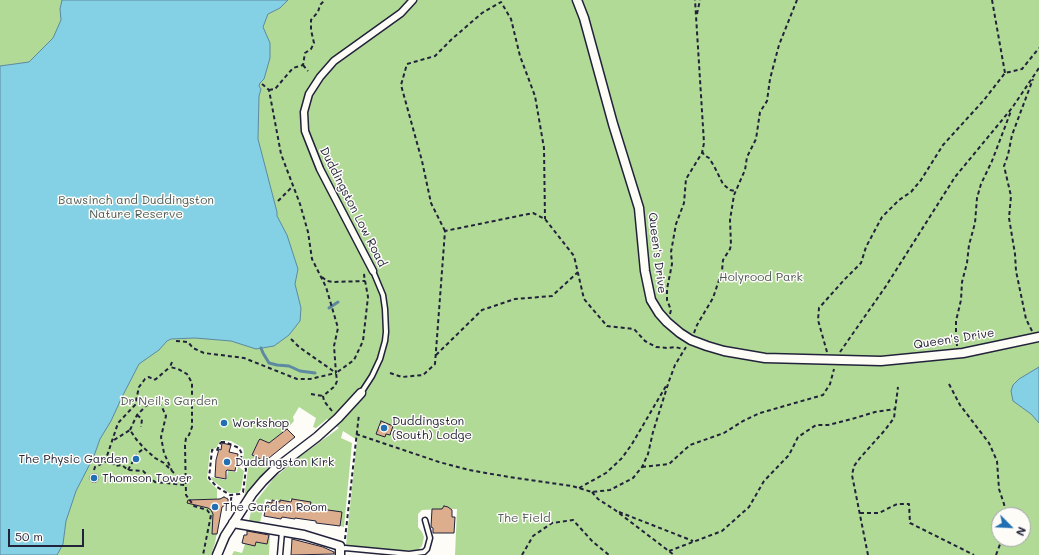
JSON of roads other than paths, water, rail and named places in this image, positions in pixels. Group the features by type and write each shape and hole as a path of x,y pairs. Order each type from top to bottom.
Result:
{"street":[{"name":"Duddingston Low Road","path":"373,271 320,169 305,130 304,112 309,94 320,77 334,61 401,13 413,0"},
{"name":"Queen's Drive","path":"577,0 584,18 613,124 639,208 647,288 651,300 667,322 691,340 724,351 759,357 881,361 958,353 1037,337"},
{"path":"218,555 225,536 263,481 275,469 317,437 338,418 361,393"},
{"path":"233,523 304,535 340,550"}],"lane":[{"name":"Duddingston Low Road","path":"361,393 372,376 380,359 386,332 383,295 373,271"},
{"path":"340,550 345,548 409,554 424,552 427,549 430,538 425,520"},
{"path":"280,555 282,532"}],"water":[{"name":"Bawsinch and Duddingston Nature Reserve","path":"62,0 288,0 280,8 268,14 263,27 270,43 270,58 264,79 259,86 261,89 259,96 258,139 277,216 287,235 298,269 295,284 301,308 300,321 289,335 274,346 256,349 231,341 195,338 171,339 167,341 159,350 139,364 111,421 100,439 94,456 76,491 66,521 63,544 57,555 0,555 0,66 29,62 53,38 61,20 60,9"},
{"path":"1039,367 1039,423 1031,414 1013,401 1011,391 1013,385 1019,379"}],"waterway":[{"path":"329,308 338,302"},
{"path":"261,348 269,363 289,366 300,371 315,373"}],"place":[{"name":"Workshop","path":"224,423"},
{"name":"Duddingston (South) Lodge","path":"384,428"},
{"name":"The Physic Garden","path":"136,459"},
{"name":"Duddingston Kirk","path":"227,462"},
{"name":"Thomson Tower","path":"94,478"},
{"name":"The Garden Room","path":"215,507"}],"park label":[{"name":"Holyrood Park","path":"761,277"},
{"name":"Dr Neil's Garden","path":"169,401"},
{"name":"The Field","path":"524,518"}]}
